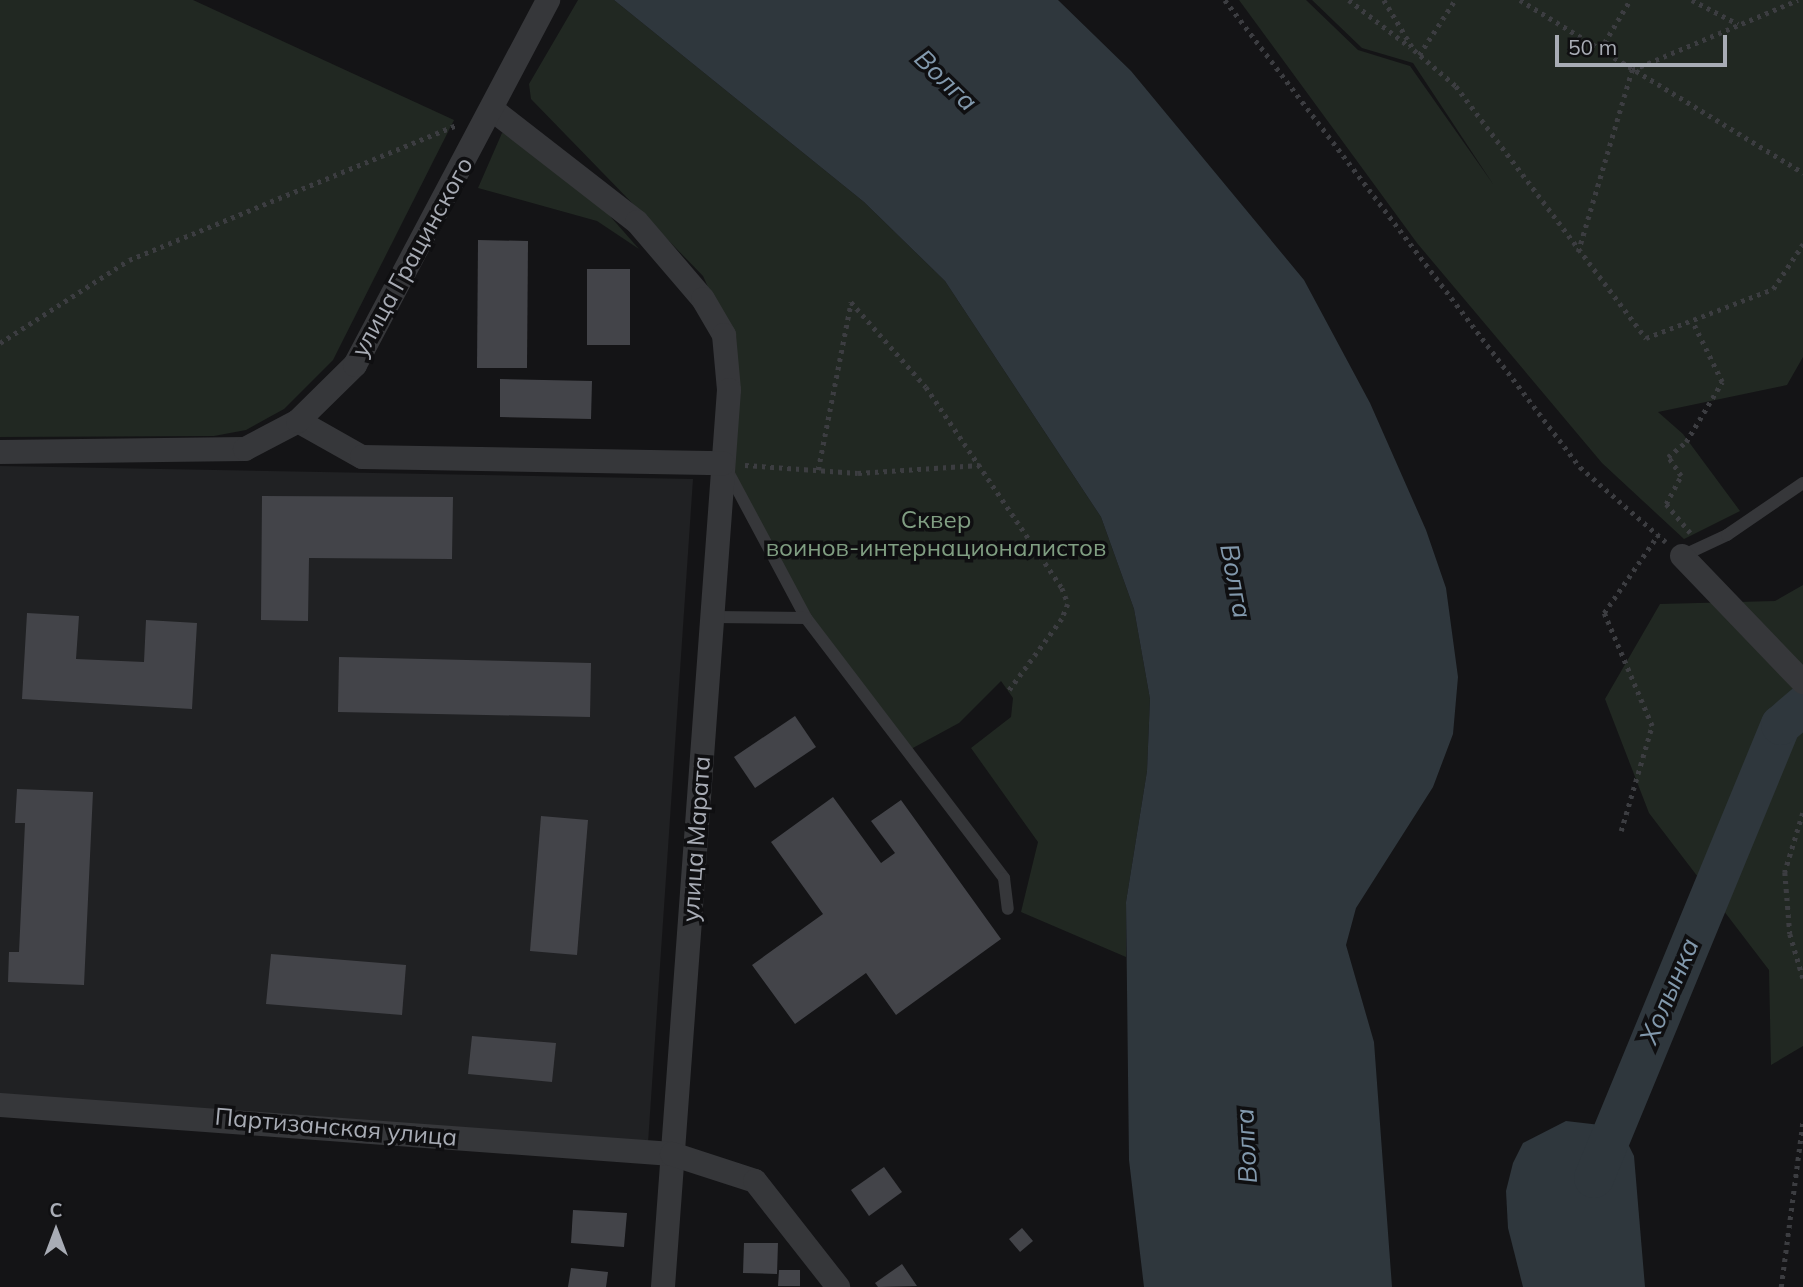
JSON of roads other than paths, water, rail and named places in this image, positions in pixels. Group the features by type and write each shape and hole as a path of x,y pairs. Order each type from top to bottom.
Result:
{"street":[{"name":"улица Грацинского","path":"0,452 245,449 298,421 355,365 493,110 548,0"},
{"name":"улица Марата","path":"493,110 637,222 672,258 724,335 729,390 663,1287"},
{"path":"298,421 362,457 723,463"},
{"path":"1692,552 1803,682"},
{"name":"Партизанская улица","path":"0,1105 672,1154 755,1181 838,1287"}],"lane":[{"path":"723,463 806,618 1004,878 1008,909"},
{"path":"1692,552 1803,483"},
{"path":"712,617 806,618"}],"water":[{"name":"Волга","path":"614,0 1058,0 1131,71 1304,280 1370,403 1426,530 1446,588 1458,677 1453,734 1433,787 1356,908 1346,945 1374,1042 1392,1287 1144,1287 1129,1160 1126,902 1147,771 1150,699 1134,609 1101,517 945,281 864,202"},
{"path":"1566,1121 1609,1126 1623,1134 1634,1156 1645,1287 1523,1287 1508,1228 1506,1191 1513,1163 1523,1143"}],"waterway":[{"name":"Холынка","path":"1594,1178 1781,725 1803,706"}],"park label":[{"name":"Сквер воинов-интернационалистов","path":"936,534"}]}
